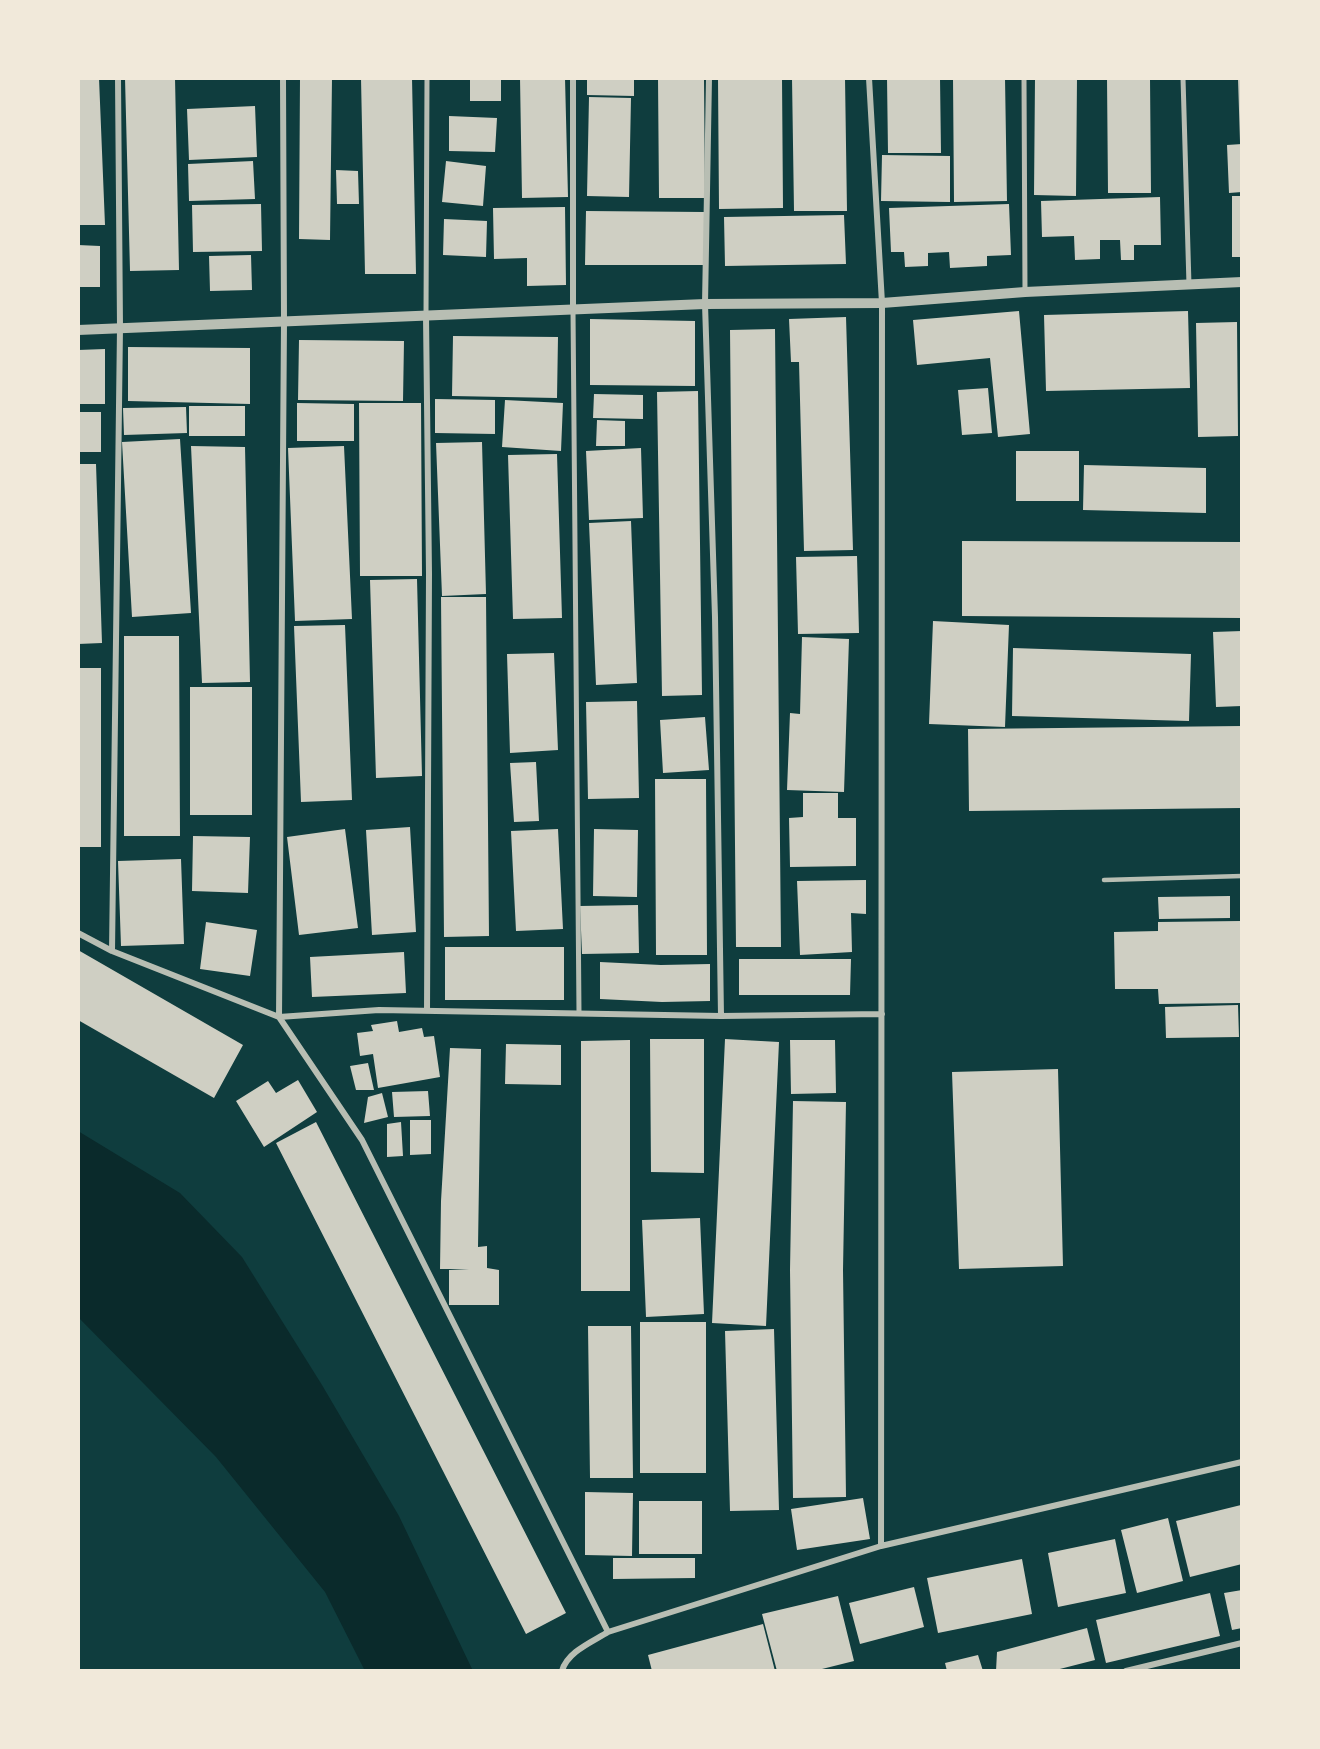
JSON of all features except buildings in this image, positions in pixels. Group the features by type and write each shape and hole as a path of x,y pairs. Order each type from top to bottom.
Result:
{"street":[{"path":"112,951 120,328 118,78"},
{"path":"283,78 284,321 279,1017 362,1140 608,1632"},
{"path":"427,78 428,1011"},
{"path":"573,78 579,1013"},
{"path":"709,78 705,304 715,617 721,1016"},
{"path":"869,78 882,303 881,1546"},
{"path":"1024,78 1025,292"},
{"path":"1183,78 1189,285"},
{"path":"78,330 705,304 882,303 1025,292 1242,282"},
{"path":"78,933 112,951 279,1017 379,1010 721,1016 882,1014"},
{"path":"562,1671 563,1664 571,1656 608,1632 881,1546 1242,1462"},
{"path":"1126,1671 1242,1643"}],"lane":[{"path":"1104,880 1242,876"}],"water":[{"path":"78,1131 180,1193 242,1257 322,1385 399,1516 473,1671 365,1671 325,1592 216,1457 78,1317"}]}
